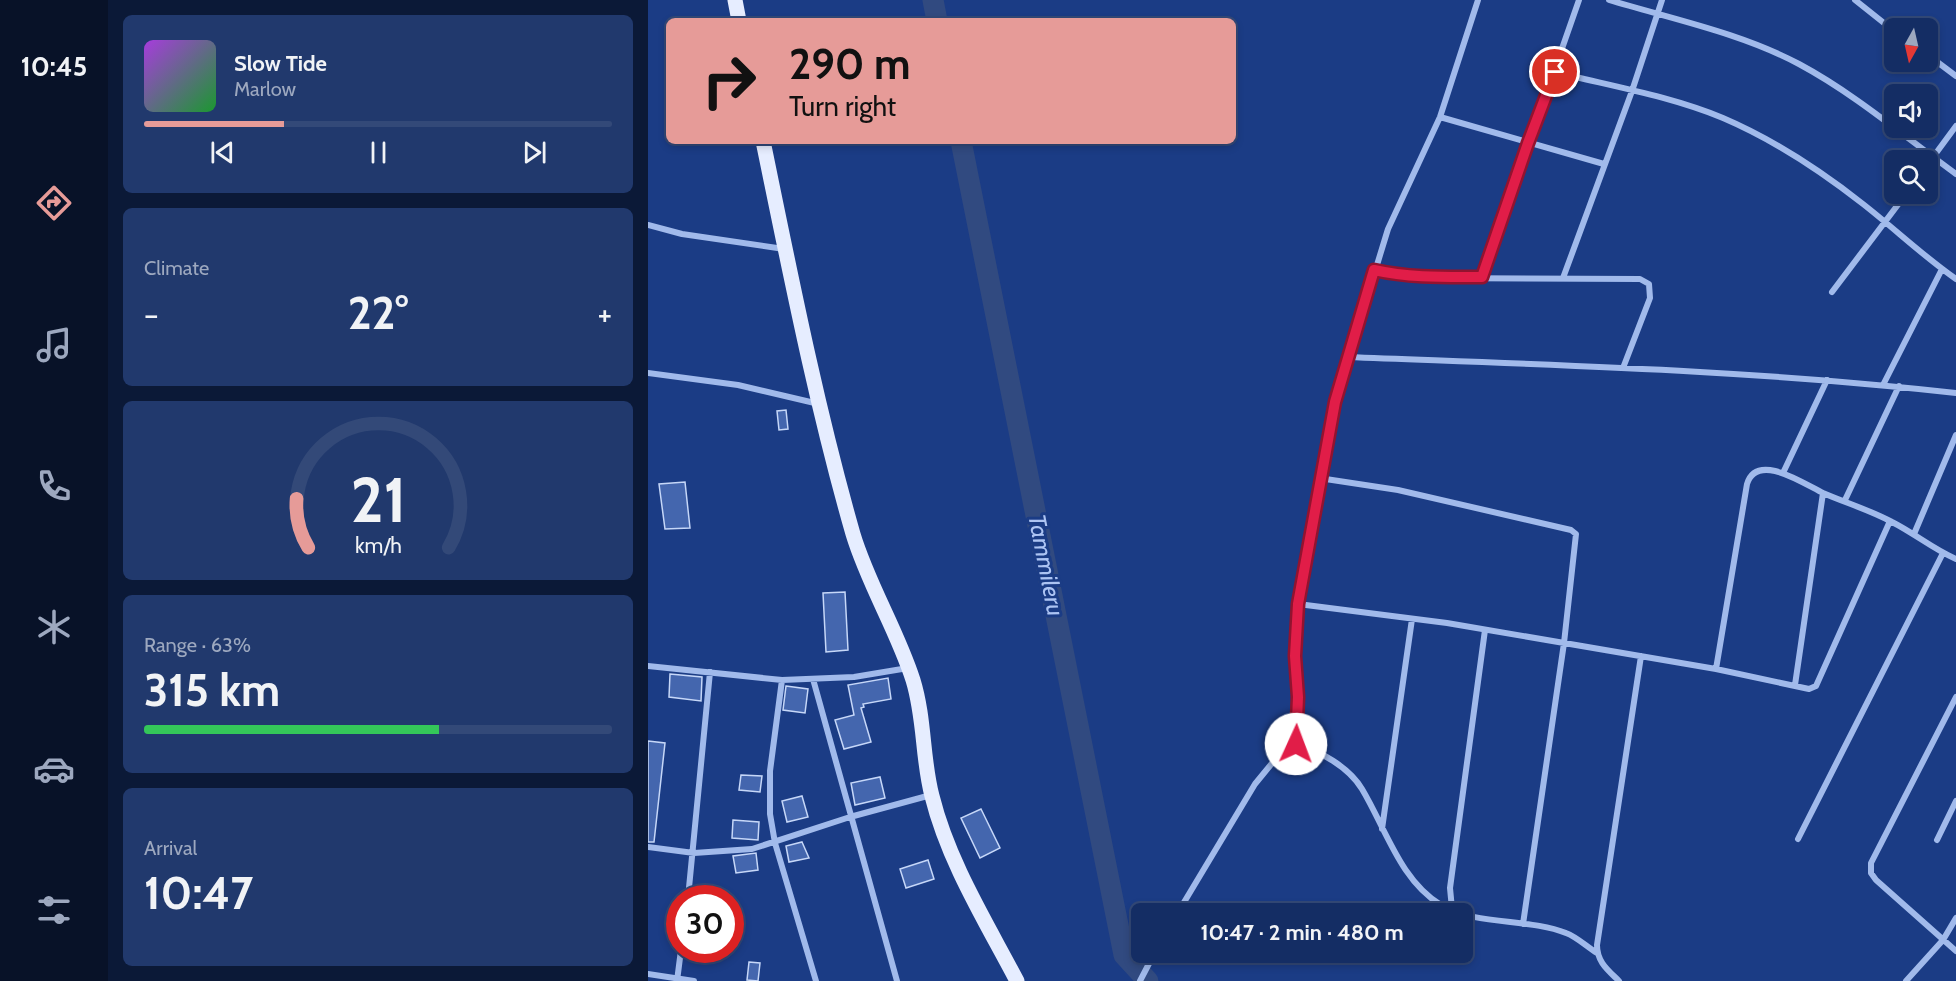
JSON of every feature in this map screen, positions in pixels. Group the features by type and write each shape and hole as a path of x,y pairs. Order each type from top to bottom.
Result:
{"main road":[{"path":"735,0 738,18"},
{"path":"765,144 819,404 854,536 909,668 924,726 932,795 947,841 1017,981"}],"street":[{"path":"1184,903 1255,784 1273,762 1296,744 1298,697 1295,656 1298,604 1335,402 1388,229 1440,117 1478,0"},
{"path":"1482,277 1579,0"},
{"path":"1609,0 1750,43 1798,64 1870,111 1923,150"},
{"path":"1563,278 1632,91 1662,0"},
{"path":"1855,0 1884,23"},
{"path":"1938,62 1956,76"},
{"path":"1555,72 1690,107 1724,119 1766,140 1809,166 1863,204 1956,279"},
{"path":"1440,117 1604,164"},
{"path":"1938,150 1956,126"},
{"path":"1938,161 1956,174"},
{"path":"1832,292 1899,204"},
{"path":"648,225 682,234 787,249"},
{"path":"1882,385 1942,269"},
{"path":"1374,270 1397,276 1426,278 1640,279 1649,284 1650,297 1623,368"},
{"path":"1348,357 1623,368 1827,380 1956,393"},
{"path":"648,373 738,385 819,404"},
{"path":"1783,473 1827,380"},
{"path":"1845,500 1899,386"},
{"path":"1914,534 1956,435"},
{"path":"1716,669 1737,535 1749,477 1755,472 1763,470 1783,473 1807,483 1823,493 1845,500 1890,521 1956,559"},
{"path":"1320,478 1398,490 1571,530 1576,534 1564,643 1522,924"},
{"path":"1795,685 1823,493"},
{"path":"1298,604 1564,643 1716,669 1795,685 1804,689 1816,686 1890,521"},
{"path":"1798,839 1943,553"},
{"path":"1382,830 1412,619"},
{"path":"1451,903 1450,888 1485,630"},
{"path":"1597,953 1641,656"},
{"path":"648,666 782,680 854,677 909,668"},
{"path":"690,885 710,672"},
{"path":"813,679 897,981"},
{"path":"782,680 770,771 770,814 775,843 816,981"},
{"path":"1956,697 1871,863 1871,873 1876,880 1956,951"},
{"path":"1296,744 1339,765 1362,788 1398,860 1421,888 1438,903"},
{"path":"648,847 694,853 752,849 850,817 932,795"},
{"path":"1937,840 1956,801"},
{"path":"1473,914 1567,933 1597,953 1602,964 1619,981"},
{"path":"1906,981 1944,940 1956,918"},
{"path":"677,979 679,963"},
{"path":"1140,981 1150,963"},
{"path":"648,974 694,981"}],"building":[{"path":"786,410 788,429 779,430 777,411"},
{"path":"685,482 690,528 665,529 659,484"},
{"path":"845,592 848,650 826,652 823,593"},
{"path":"670,674 702,677 701,701 669,697"},
{"path":"888,678 891,699 863,704 864,707 861,708 871,742 844,749 835,720 854,715 848,685"},
{"path":"786,686 808,689 805,713 783,710"},
{"path":"648,741 665,743 654,842 648,842"},
{"path":"741,775 762,776 760,792 739,790"},
{"path":"880,777 885,798 855,805 851,783"},
{"path":"802,796 808,817 787,822 782,801"},
{"path":"981,809 1000,848 980,858 961,818"},
{"path":"733,820 759,822 758,840 732,838"},
{"path":"802,842 809,858 789,862 786,846"},
{"path":"756,853 758,870 736,873 733,856"},
{"path":"928,860 934,879 906,888 900,869"},
{"path":"749,962 760,963 758,981 747,980"}],"waterway":[{"name":"Tammileru","path":"933,0 936,18"},
{"name":"Tammileru","path":"962,144 1124,955 1148,981"}],"route":[{"path":"1296,744 1298,697 1295,656 1298,604 1315,499 1335,402 1374,270 1397,276 1426,278 1482,277 1555,72"}]}
